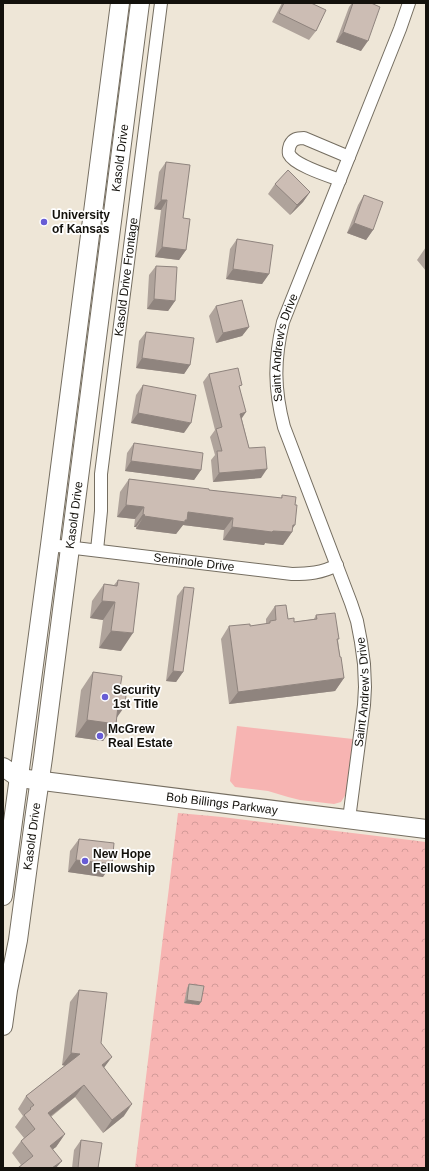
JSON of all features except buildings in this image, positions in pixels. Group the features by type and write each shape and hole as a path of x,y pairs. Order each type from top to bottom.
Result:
{"main road":[{"name":"Kasold Drive","path":"3,896 120,3"},
{"name":"Kasold Drive","path":"3,1026 8,990 17,948 40,780 140,3"},
{"name":"Bob Billings Parkway","path":"3,767 19,778 426,829"},
{"path":"3,786 19,778"}],"street":[{"name":"Kasold Drive Frontage","path":"97,550 101,510 101,474 161,3"},
{"name":"Saint Andrew's Drive","path":"349,819 364,705 364,664 361,642 357,621 351,603 284,426 278,404 276,371 279,340 283,322 400,29 408,4"},
{"path":"340,180 297,163 289,155 288,150 293,141 298,138 304,138 349,157"},
{"name":"Seminole Drive","path":"50,545 292,574 316,573 329,570 337,565"}],"green space":[{"path":"237,726 353,739 346,794 341,802 334,804 300,800 268,791 235,787 230,781"},
{"path":"178,813 426,842 426,1168 135,1168"}],"place":[{"name":"University of Kansas","path":"44,222"},
{"name":"Security 1st Title","path":"105,697"},
{"name":"McGrew Real Estate","path":"100,736"},
{"name":"New Hope Fellowship","path":"85,861"}]}
